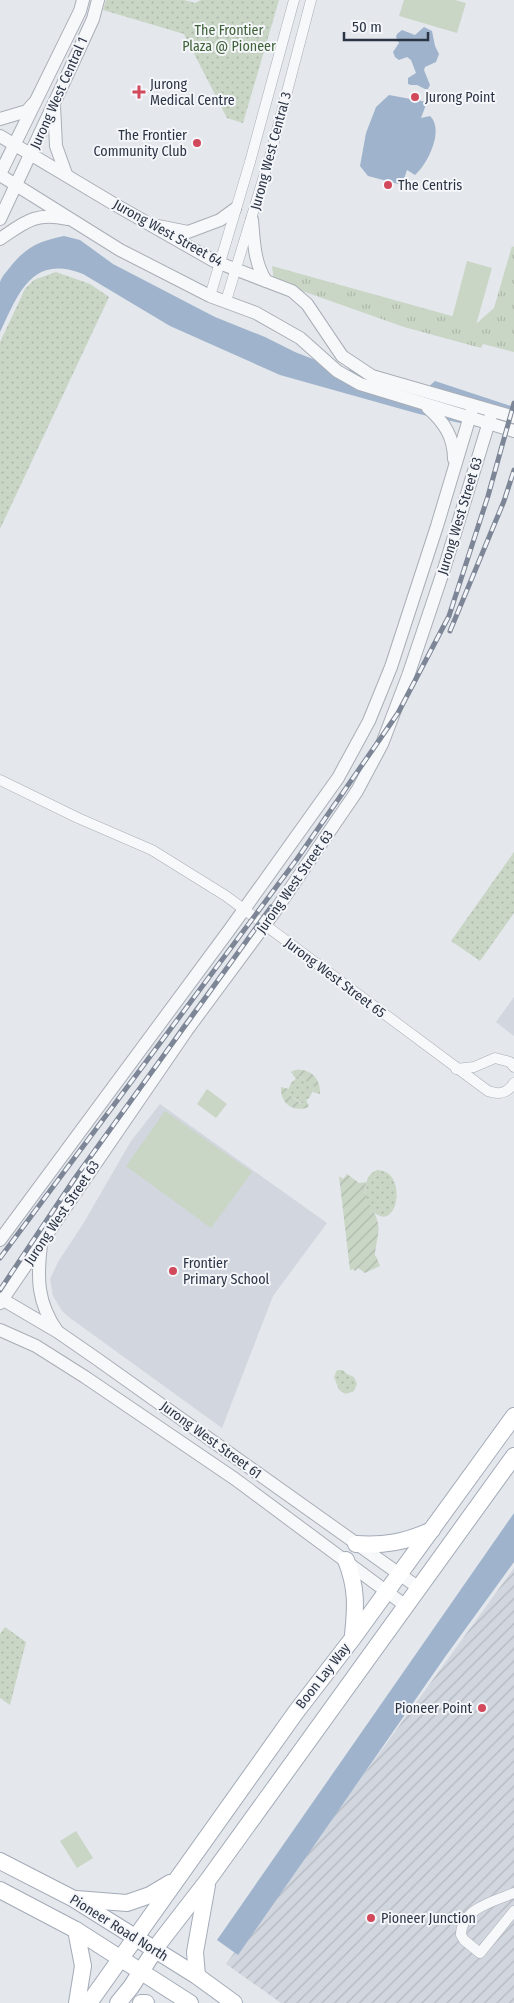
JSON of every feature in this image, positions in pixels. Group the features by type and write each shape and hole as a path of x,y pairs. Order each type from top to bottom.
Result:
{"main road":[{"name":"Boon Lay Way","path":"89,2003 296,1712 353,1638 514,1416"},
{"name":"Boon Lay Way","path":"118,2003 514,1456"},
{"path":"356,1544 393,1544 432,1530"},
{"path":"346,1560 356,1591 357,1604 353,1638"},
{"name":"Pioneer Road North","path":"0,1861 74,1899 154,1951 197,1976 234,2003"},
{"path":"74,1899 127,1903 150,1895 176,1880"},
{"path":"197,1976 195,1952 208,1880"},
{"name":"Pioneer Road North","path":"0,1890 76,1930 190,2003"},
{"path":"76,1930 82,1966 77,2003"},
{"path":"141,2003 146,2003"}],"street":[{"name":"Jurong West Central 1","path":"0,175 39,98 80,11 83,0"},
{"name":"Jurong West Central 1","path":"0,219 32,155 92,19 98,0"},
{"name":"Jurong West Central 3","path":"210,296 294,0"},
{"name":"Jurong West Central 3","path":"226,301 252,220 311,0"},
{"path":"0,119 27,111 39,98"},
{"path":"54,102 56,146 66,174"},
{"name":"Jurong West Street 64","path":"0,136 148,224 219,263 292,291 307,304 342,356 372,376 490,418 514,431"},
{"name":"Jurong West Street 64","path":"0,175 120,250 210,296 256,313 300,338 337,370 360,384 424,404 472,412"},
{"path":"148,224 188,232 220,220 235,209"},
{"path":"0,240 28,219 48,216 77,222"},
{"path":"252,220 253,242 260,272 266,281"},
{"path":"424,404 438,417 450,436 454,446 453,476"},
{"name":"Jurong West Street 63","path":"0,1240 338,778 369,721 391,667 472,412"},
{"name":"Jurong West Street 64","path":"490,418 514,417"},
{"name":"Jurong West Street 63","path":"1,1300 187,1030 265,925 357,790 382,744 408,676 445,566 490,418"},
{"name":"Jurong West Street 65","path":"0,780 78,818 152,850 226,896 479,1086 496,1094 507,1092 514,1083"},
{"path":"456,1069 474,1067 494,1058 510,1062 514,1067"},
{"path":"42,1242 39,1274 40,1298 49,1319 58,1332"},
{"name":"Jurong West Street 61","path":"1,1300 58,1332 419,1588"},
{"name":"Jurong West Street 61","path":"0,1330 36,1346 85,1377 235,1479 406,1606"},
{"path":"514,1893 481,1907 472,1913 463,1922 461,1935 464,1940 480,1953 514,1911"}],"shaded area":[{"path":"514,997 514,1036 496,1022"},
{"name":"Frontier Primary School","path":"160,1104 327,1223 273,1296 222,1428 70,1318 62,1311 53,1296 50,1279 58,1262 83,1224 131,1141"},
{"path":"514,1568 514,2003 281,2003 226,1964"}],"green space":[{"name":"The Frontier Plaza @ Pioneer","path":"106,0 184,0 195,3 201,0 279,0 243,123 227,118 184,34 103,10"},
{"path":"404,0 455,0 466,3 457,33 399,16"},
{"path":"512,246 514,247 514,352 483,344 481,348 404,327 274,281 272,266 477,323 494,308"},
{"path":"467,261 492,268 476,325 452,318"},
{"path":"56,272 90,284 109,297 0,529 0,342 25,289 34,280"},
{"path":"514,852 514,913 480,961 451,941"},
{"path":"295,1070 310,1072 314,1075 319,1083 320,1094 312,1092 314,1087 299,1076 296,1079 291,1072"},
{"path":"299,1076 314,1087 310,1097 302,1104 287,1093 291,1083"},
{"path":"281,1087 289,1089 287,1093 301,1104 306,1100 309,1107 298,1109 289,1106 283,1098"},
{"path":"207,1089 227,1104 216,1118 197,1104"},
{"path":"165,1111 252,1172 211,1228 126,1166"},
{"path":"377,1170 387,1172 393,1179 396,1187 397,1197 395,1206 391,1213 385,1217 372,1211 366,1195 366,1182 370,1175"},
{"path":"347,1174 359,1183 366,1182 366,1195 378,1224 375,1256 380,1266 365,1273 358,1268 355,1271 353,1269 350,1270 339,1176 343,1179"},
{"path":"337,1370 343,1370 354,1377 357,1384 354,1391 346,1394 339,1390 334,1377"},
{"path":"5,1627 26,1642 10,1705 0,1698 0,1634"},
{"path":"76,1831 93,1858 77,1868 60,1841"}],"water":[{"path":"424,27 432,31 439,54 436,62 425,67 424,70 430,85 428,89 408,84 408,78 416,73 411,60 407,57 399,60 393,52 399,43 396,37 397,34 402,30 415,35"},
{"path":"389,95 427,102 421,118 430,116 436,130 433,147 425,164 415,175 407,170 402,185 368,176 360,166 366,133 376,107"},
{"path":"64,236 80,240 113,264 215,317 323,363 426,389 435,381 514,407 514,435 419,414 280,375 170,326 83,274 65,269 51,269 39,273 29,281 13,304 0,332 0,282 4,275 17,259 34,245"},
{"path":"514,1513 514,1562 445,1657 238,1955 217,1940"}],"railway":[{"path":"0,1258 297,859 398,713 449,616 488,496 514,403"},
{"path":"450,631 504,501 514,470"},
{"path":"0,1290 75,1178 271,907"}],"place":[{"name":"Jurong Medical Centre","path":"139,92"},
{"name":"Jurong Point","path":"415,97"},
{"name":"The Frontier Community Club","path":"197,143"},
{"name":"The Centris","path":"388,185"},
{"name":"Frontier Primary School","path":"173,1271"},
{"name":"Pioneer Point","path":"482,1708"},
{"name":"Pioneer Junction","path":"371,1918"}]}
